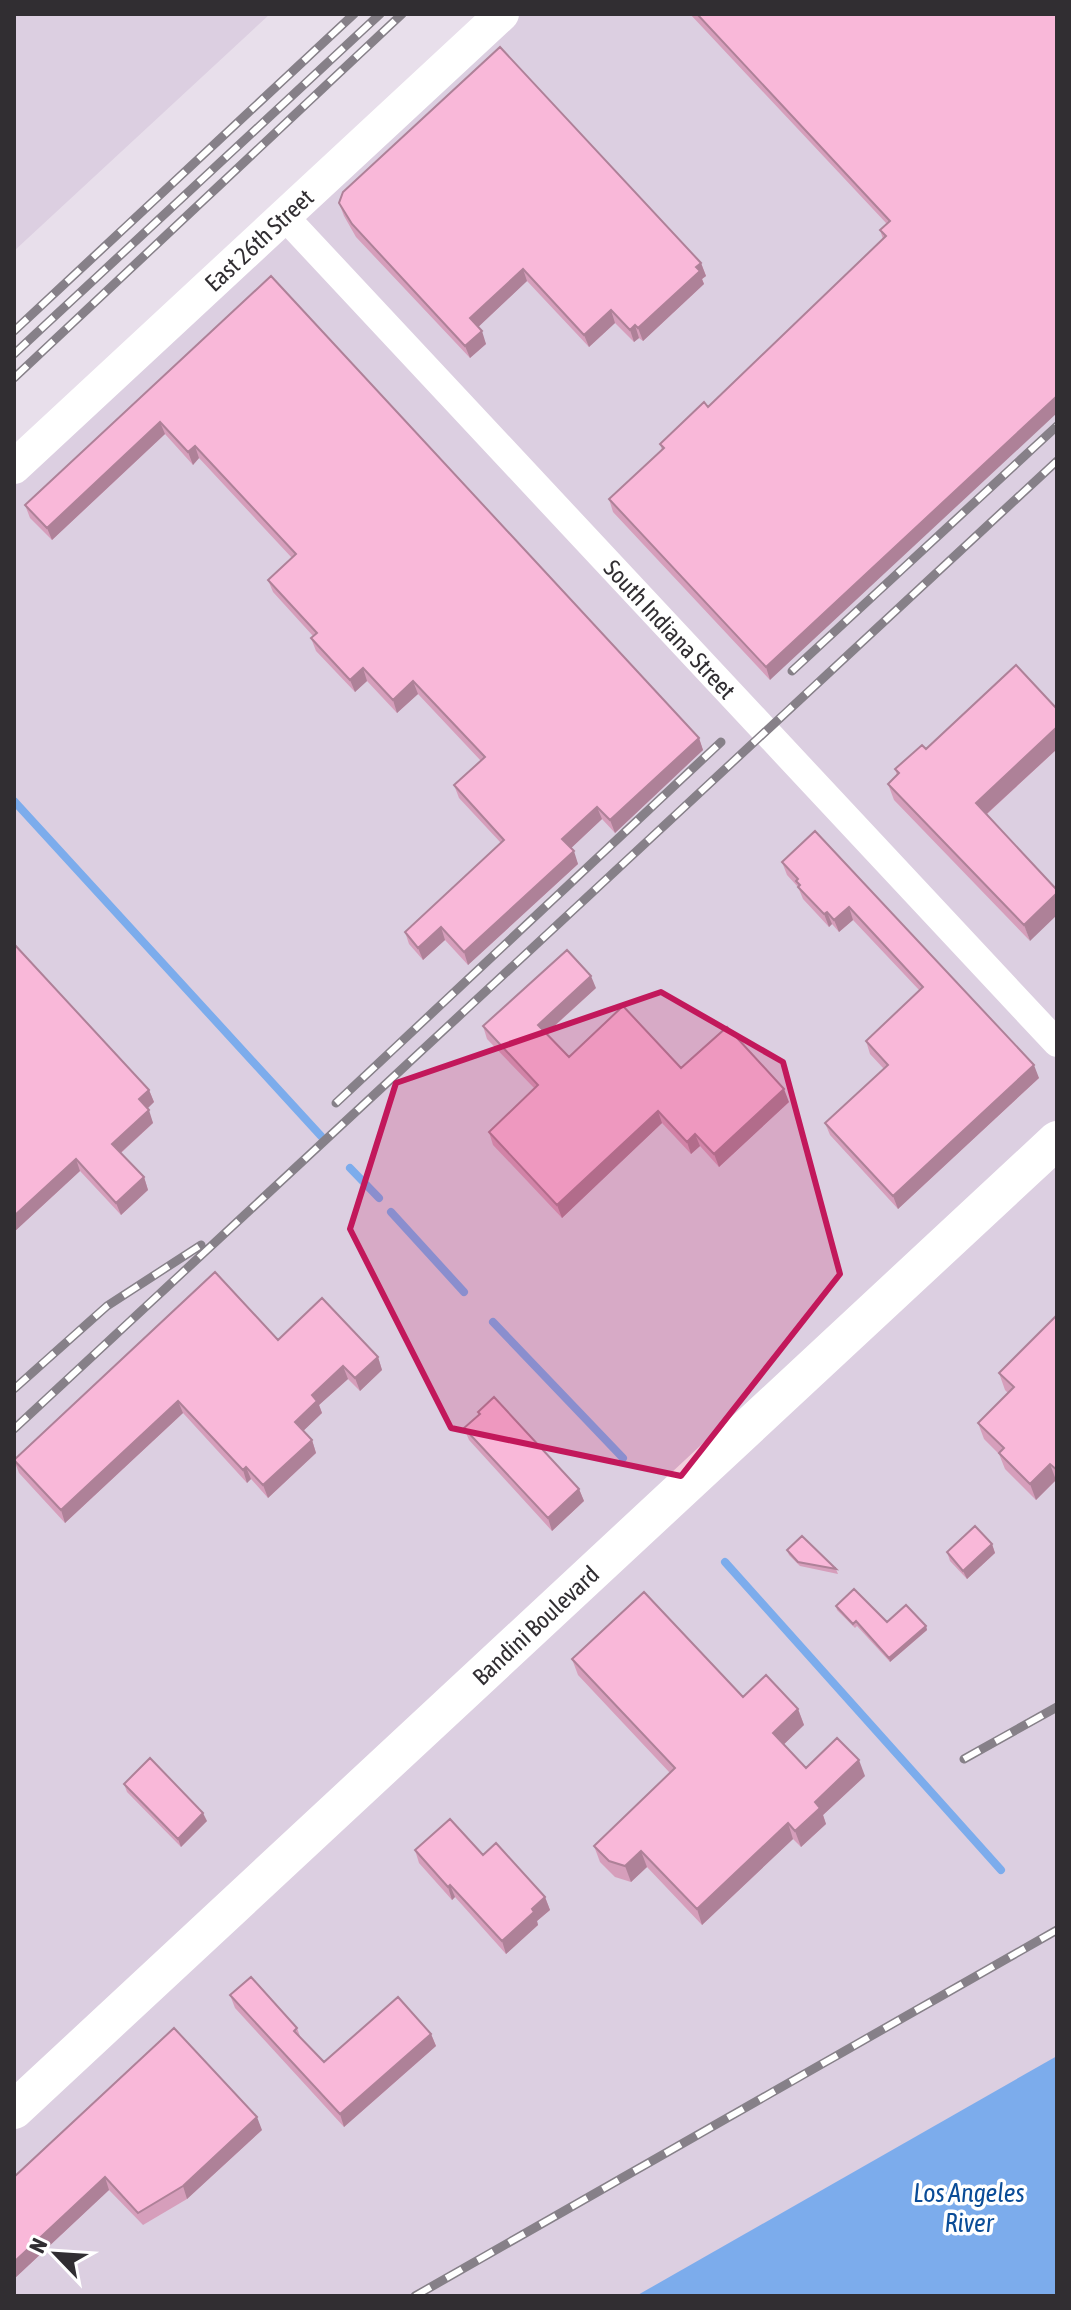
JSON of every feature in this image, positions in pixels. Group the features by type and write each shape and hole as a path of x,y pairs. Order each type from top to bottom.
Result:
{"main road":[{"name":"Bandini Boulevard","path":"14,2110 1057,1140"}],"street":[{"name":"East 26th Street","path":"14,467 502,14"},
{"name":"South Indiana Street","path":"285,217 1057,1043"}],"highlighted area":[{"path":"661,992 783,1062 840,1274 681,1476 451,1428 350,1229 396,1083"}],"shaded area":[{"path":"14,14 270,14 14,251"},
{"path":"504,14 1057,14 1057,2296 14,2296 14,473"}],"water":[{"name":"Los Angeles River","path":"1057,2056 1057,2296 636,2296"}],"building":[{"path":"697,14 1057,14 1057,396 766,667 609,499 664,448 660,444 704,402 708,407 886,236 880,230 890,221"},
{"path":"500,47 701,263 696,267 700,271 638,328 635,325 630,330 611,310 584,335 523,269 470,318 482,331 465,346 352,224 339,203 343,192"},
{"path":"271,276 699,738 610,820 597,807 562,839 574,851 464,952 441,927 418,948 405,932 504,840 454,785 485,757 413,681 393,700 363,668 350,680 311,638 317,633 268,580 296,554 195,446 188,452 160,422 47,528 25,505"},
{"path":"1016,665 1057,709 1057,727 976,803 1057,890 1024,925 888,784 899,773 895,769 922,745 926,749"},
{"path":"815,831 1034,1065 893,1196 825,1123 888,1065 866,1041 923,987 849,907 834,920 798,887 798,879 782,862"},
{"path":"14,944 149,1090 139,1099 149,1110 112,1144 144,1177 116,1203 76,1159 14,1216"},
{"path":"567,950 591,976 538,1025 569,1057 623,1006 681,1068 727,1027 784,1089 714,1154 695,1134 687,1142 658,1111 557,1205 489,1132 538,1085 483,1026"},
{"path":"215,1272 278,1340 322,1298 378,1357 355,1378 343,1366 312,1395 317,1401 295,1422 312,1440 263,1485 246,1467 243,1470 178,1401 61,1510 14,1460"},
{"path":"1057,1315 1057,1470 1050,1464 1030,1484 999,1453 1004,1448 978,1423 1014,1387 999,1373"},
{"path":"494,1397 579,1489 548,1518 464,1428"},
{"path":"975,1526 992,1544 963,1571 947,1552"},
{"path":"802,1536 836,1569 798,1562 787,1550"},
{"path":"854,1589 887,1622 906,1605 926,1626 889,1658 856,1621 853,1624 836,1606"},
{"path":"644,1592 743,1697 766,1675 798,1709 773,1733 806,1768 837,1738 859,1760 815,1802 820,1808 795,1831 788,1823 697,1909 641,1851 625,1866 609,1861 594,1846 675,1768 572,1659"},
{"path":"150,1758 203,1813 178,1839 124,1784"},
{"path":"450,1819 483,1855 496,1843 545,1897 532,1909 534,1912 502,1941 415,1850"},
{"path":"251,1977 297,2028 294,2031 324,2062 398,1997 431,2034 340,2114 230,1995"},
{"path":"174,2028 257,2117 183,2186 138,2213 105,2177 14,2262 14,2177"}],"waterway":[{"path":"14,801 321,1136"},
{"path":"350,1168 379,1198"},
{"path":"391,1212 464,1292"},
{"path":"493,1322 623,1458"},
{"path":"725,1562 1001,1870"}],"railway":[{"path":"14,331 354,14"},
{"path":"14,354 380,14"},
{"path":"14,378 402,14"},
{"path":"792,671 1057,426"},
{"path":"14,1429 1057,461"},
{"path":"336,1103 721,742"},
{"path":"14,1389 107,1306 201,1245"},
{"path":"964,1759 1057,1707"},
{"path":"415,2296 1057,1930"}]}
